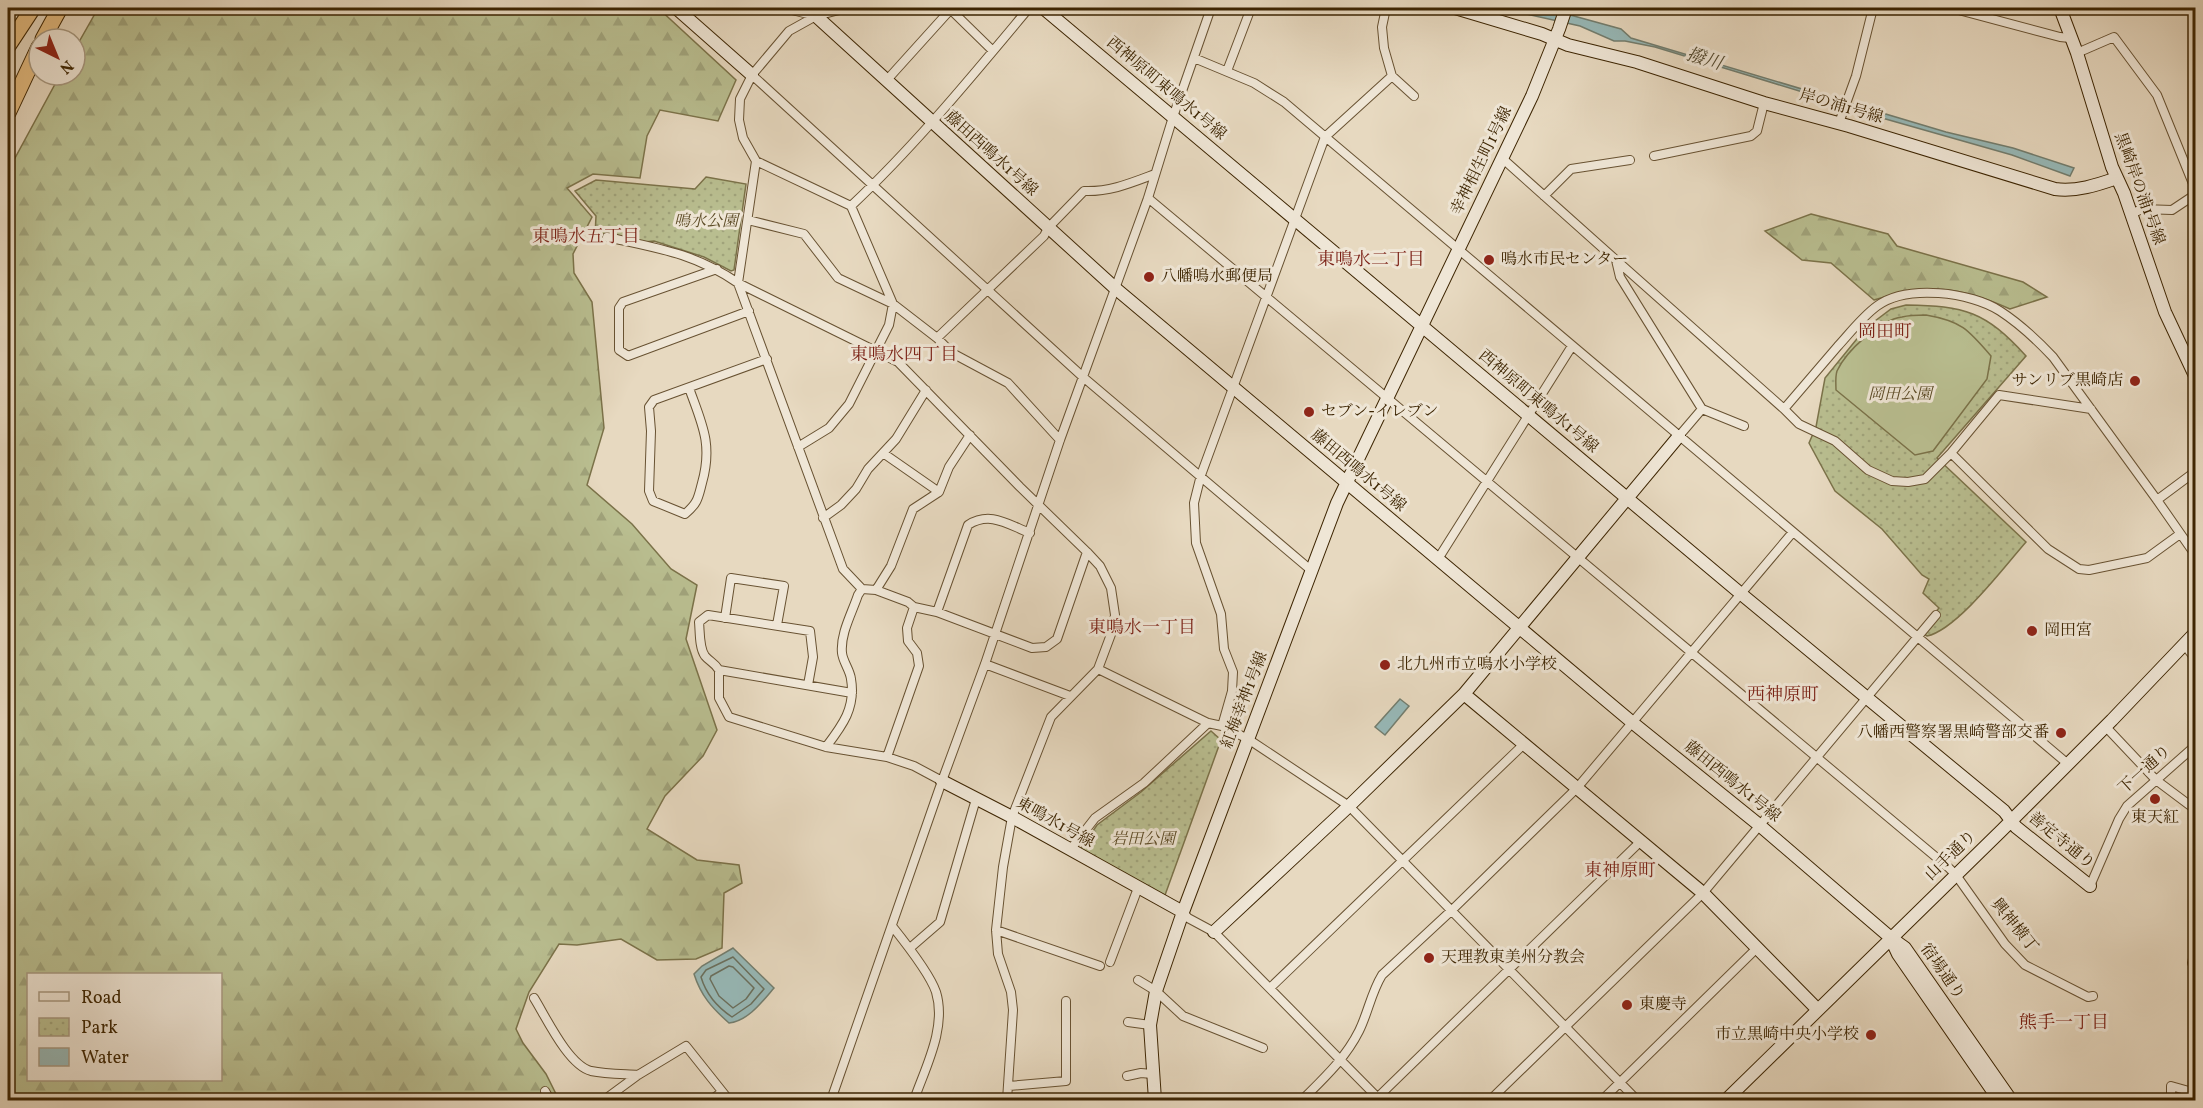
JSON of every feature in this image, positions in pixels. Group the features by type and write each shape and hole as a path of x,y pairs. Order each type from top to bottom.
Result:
{"highway":[{"path":"8,46 33,8"},
{"path":"50,27 60,8"},
{"path":"8,113 27,72"}],"street":[{"path":"676,8 1083,377 1312,571"},
{"path":"784,8 812,12 847,8"},
{"path":"886,81 950,8 993,51"},
{"path":"851,206 931,121 1029,8"},
{"name":"西神原町東鳴水1号線","path":"1043,8 1740,593 2004,811 2011,821"},
{"path":"831,1101 985,664 1060,440 1148,198 1211,8"},
{"path":"1227,71 1251,8"},
{"path":"1386,8 1382,27 1384,48 1392,76 1414,96"},
{"name":"岸の浦1号線","path":"1455,8 1556,39 1568,45 1637,62 1764,103 1841,118 2055,189 2068,191 2094,186 2117,178"},
{"name":"幸神相生町1号線","path":"1422,326 1503,159 1556,39 1566,8"},
{"path":"1841,118 1873,8"},
{"path":"1951,8 2070,38"},
{"name":"黒崎岸の浦1号線","path":"2060,8 2165,312 2196,378"},
{"path":"812,12 789,31 752,75 740,99 739,120 743,138 756,162 738,283 843,569 862,589 876,590 908,602 914,607 937,612 1032,648 1046,647 1057,639 1087,552"},
{"name":"藤田西鳴水1号線","path":"812,12 1115,288 1519,628 1758,824 1891,938"},
{"path":"2077,53 2114,38 2157,95 2196,192 2172,210 2142,209 2131,213"},
{"path":"1194,58 1254,83 1284,102 2068,764"},
{"path":"1222,726 1232,691 1233,672 1224,649 1221,614 1196,543 1194,503 1201,475 1325,137 1392,76"},
{"path":"1654,156 1751,136 1757,131 1764,103"},
{"path":"1503,159 1798,424 1835,441 1868,470 1892,481 1908,482 1925,478 1951,453 1999,395 2091,409"},
{"path":"1544,196 1571,169 1630,160"},
{"path":"756,162 851,206 893,304 889,325 849,404 829,428 798,447"},
{"path":"937,338 1044,236 1048,228 1084,191 1102,192 1155,174"},
{"name":"興神横丁","path":"1148,198 1956,875 2005,944 2025,965 2088,997 2093,996"},
{"path":"748,220 804,234 838,278 893,304 937,338 952,353 1008,383 1060,440"},
{"path":"607,237 692,257 717,269 738,283 898,362 1087,552 1100,566 1111,588 1115,615 1113,629 1098,669 1052,717 1012,817 996,930 999,954 1011,992 1013,1010 1007,1101"},
{"path":"1616,260 1620,278 1702,409 1744,426"},
{"path":"717,269 623,303 619,308 619,350 628,356 749,310"},
{"path":"1784,410 1855,326 1877,305 1913,293 1953,295 1977,300 1999,310 2036,338 2047,350 2196,556"},
{"name":"紅梅幸神1号線","path":"1155,1101 1150,1025 1156,991 1183,912 1337,503 1422,326"},
{"path":"1438,559 1572,346"},
{"path":"689,388 706,435 708,463 696,504 685,514 652,501 649,491 651,431 649,407 654,400 767,358"},
{"path":"823,518 849,497 882,453 896,439 926,390"},
{"path":"1214,932 1464,694 1702,409"},
{"path":"876,590 891,566 913,509 939,492 949,467 970,435"},
{"path":"882,453 939,492"},
{"path":"1951,453 2048,549 2079,569 2089,570 2147,558 2180,534"},
{"path":"2157,500 2196,471"},
{"path":"937,612 968,525 979,518 990,518 1030,533"},
{"path":"1302,1101 1340,1061 1360,1029 1374,987 1382,975 1577,788 1793,532"},
{"path":"725,618 731,578 784,586 777,625"},
{"path":"826,747 844,724 850,710 851,678 842,655 842,640 862,589"},
{"path":"887,758 919,666 917,653 908,640 907,634 914,607"},
{"path":"808,685 813,657 810,632 708,615 699,622 705,656 714,662 719,670 719,698 729,717 826,747 887,758 914,766 942,781"},
{"path":"1490,1101 1703,893 1758,824 1936,615"},
{"name":"山手通り","path":"1726,1101 2011,821 2196,632"},
{"path":"2184,644 2196,660"},
{"path":"985,664 1070,696"},
{"path":"1098,669 1208,723 1222,726 1248,739 1348,806 1637,1101"},
{"path":"719,670 852,693"},
{"path":"1464,694 1703,893 1818,1010"},
{"path":"1070,850 1095,818 1144,783 1208,723"},
{"path":"2105,726 2156,780 2196,810"},
{"path":"1270,988 1524,744"},
{"name":"下一通り","path":"2090,886 2122,812 2132,800 2196,745"},
{"name":"東鳴水1号線","path":"942,781 1012,817 1183,912"},
{"path":"910,948 940,922 976,799"},
{"name":"善定寺通り","path":"2011,821 2090,886"},
{"path":"1183,912 1188,918 1214,932 1270,988 1293,1019 1378,1099 1430,1045 1641,841"},
{"path":"1110,962 1138,888"},
{"path":"892,926 910,948 936,992 939,1018 935,1040 914,1101"},
{"path":"996,930 1100,966"},
{"name":"宿場通り","path":"1891,938 1898,954 1999,1101"},
{"name":"宿場通り","path":"1891,938 1905,948 2011,1101"},
{"path":"2192,963 2196,946"},
{"path":"1602,1101 1757,948"},
{"path":"1138,980 1156,991 1183,1016 1263,1047"},
{"path":"534,998 562,1044 574,1059 589,1071 638,1075"},
{"path":"1009,1086 1065,1081 1066,1001"},
{"path":"1128,1022 1150,1025"},
{"path":"604,1101 638,1075 687,1046 729,1101"},
{"path":"1127,1076 1141,1073 1152,1074"},
{"path":"2171,1101 2171,1086 2196,1093"},
{"path":"545,1092 550,1101"},
{"path":"711,1101 722,1092"}],"green space":[{"path":"102,8 658,8 736,80 718,121 660,110 647,136 640,178 593,174 567,188 592,217 573,254 574,273 592,302 604,428 587,485 632,524 671,569 697,585 686,639 717,730 703,756 665,796 647,829 697,860 739,865 742,883 724,893 722,948 696,959 657,960 621,939 577,945 559,944 529,992 516,1029 523,1043 546,1074 559,1100 8,1100 8,171 54,87 87,87 87,28 96,12"},
{"name":"鳴水公園","path":"706,177 746,184 734,270 731,271 704,257 654,241 644,242 608,233 595,236 596,216 575,191 596,180 695,189"},
{"path":"1811,214 1888,234 1897,246 2023,282 2047,297 2010,309 1975,296 1943,290 1911,291 1874,300 1831,263 1802,260 1765,231"},
{"name":"岡田公園","path":"1906,305 1944,307 1973,314 1998,329 2026,356 1937,458 2026,542 1966,610 1939,631 1927,636 1919,631 1939,608 1923,593 1929,579 1922,575 1882,529 1835,491 1809,443 1816,427 1825,378 1875,321 1891,309"},
{"path":"1926,315 1956,323 1970,333 1991,356 1987,379 1933,451 1915,455 1836,390 1836,376 1841,363 1874,330 1893,319"},
{"name":"岩田公園","path":"1211,731 1221,740 1164,898 1080,850 1097,825 1141,792"}],"water":[{"name":"撥川","path":"1500,8 1545,8 1621,29 1631,38 1946,132 2013,148 2074,168 2070,176 2012,155 1861,112 1655,47 1614,41 1580,26"},
{"path":"1400,699 1409,706 1385,735 1375,727"},
{"path":"733,948 774,988 748,1015 729,1023 708,1001 694,974 702,966"}],"place":[{"name":"鳴水市民センター","path":"1489,260"},
{"name":"八幡鳴水郵便局","path":"1149,277"},
{"name":"サンリブ黒崎店","path":"2135,381"},
{"name":"セブン-イレブン","path":"1309,412"},
{"name":"岡田宮","path":"2032,631"},
{"name":"北九州市立鳴水小学校","path":"1385,665"},
{"name":"八幡西警察署黒崎警部交番","path":"2061,733"},
{"name":"東天紅","path":"2155,799"},
{"name":"天理教東美州分教会","path":"1429,958"},
{"name":"東慶寺","path":"1627,1005"},
{"name":"市立黒崎中央小学校","path":"1871,1035"}],"district":[{"name":"東鳴水五丁目","path":"586,237"},
{"name":"東鳴水二丁目","path":"1371,260"},
{"name":"岡田町","path":"1885,332"},
{"name":"東鳴水四丁目","path":"904,355"},
{"name":"東鳴水一丁目","path":"1142,628"},
{"name":"西神原町","path":"1783,695"},
{"name":"東神原町","path":"1620,871"},
{"name":"熊手一丁目","path":"2064,1023"}]}
